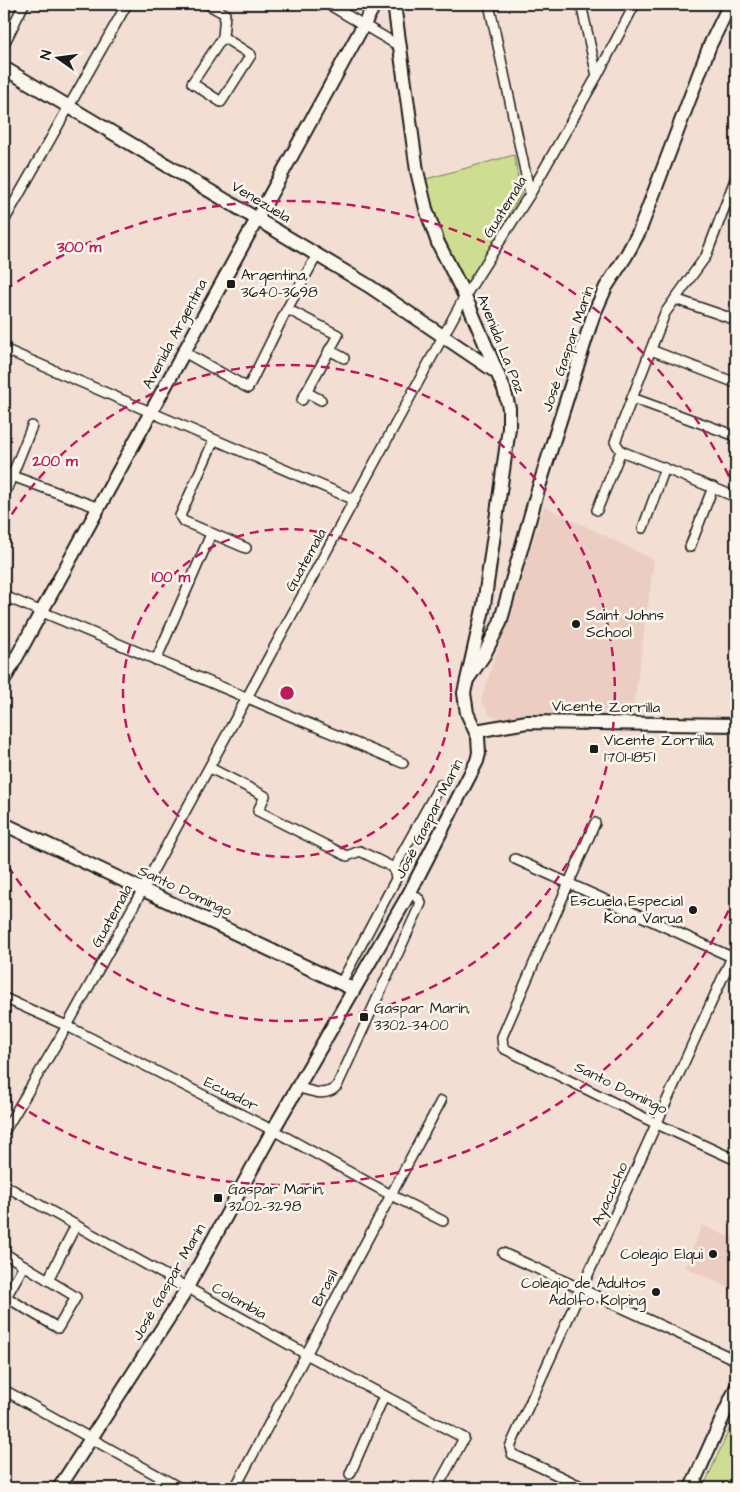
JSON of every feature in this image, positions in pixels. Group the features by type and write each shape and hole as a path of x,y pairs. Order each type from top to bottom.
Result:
{"street":[{"path":"4,44 24,4"},
{"path":"4,221 127,4"},
{"path":"207,4 225,14 223,37 192,83 221,102 251,55 223,37"},
{"path":"328,4 401,47"},
{"name":"Avenida Argentina","path":"4,680 374,4"},
{"name":"Avenida La Paz","path":"394,4 421,190 438,243 465,296 507,398 509,428 484,605 464,693 467,713 476,731"},
{"path":"488,4 530,194"},
{"path":"581,4 597,76"},
{"name":"Guatemala","path":"4,1132 67,1026 210,768 465,296 530,194 597,76 635,4"},
{"name":"José Gaspar Marín","path":"465,683 484,656 500,623 537,493 593,316 606,287 639,232 710,45 730,4"},
{"name":"Venezuela","path":"4,68 368,286 444,335 496,372"},
{"path":"736,177 706,256 665,312 615,442 621,451 736,496"},
{"path":"184,352 248,388 287,308 317,255"},
{"path":"676,299 736,320"},
{"path":"287,308 338,335 304,396 321,400"},
{"path":"4,350 354,500"},
{"path":"329,350 344,358"},
{"path":"651,350 736,383"},
{"path":"632,398 736,436"},
{"path":"4,496 8,474 32,426"},
{"path":"214,440 180,516 183,521 246,548"},
{"path":"597,510 621,451"},
{"path":"643,528 664,468"},
{"path":"8,474 99,508"},
{"path":"690,547 713,487"},
{"path":"156,660 211,534"},
{"path":"4,596 402,763"},
{"name":"Vicente Zorrilla","path":"476,731 526,722 736,725"},
{"name":"José Gaspar Marín","path":"59,1488 187,1288 297,1087 410,892 474,769 479,753 476,731"},
{"path":"210,768 265,796 258,811 347,856 360,851 394,868"},
{"path":"341,983 396,879 394,868 440,785"},
{"path":"568,883 595,823"},
{"name":"Santo Domingo","path":"4,824 353,989"},
{"path":"514,859 734,958"},
{"name":"Santo Domingo","path":"568,883 502,1037 503,1048 657,1124 736,1160"},
{"name":"José Gaspar Marín","path":"297,1087 322,1093 332,1091 337,1086 421,903 410,892"},
{"name":"Ayacucho","path":"585,1488 512,1454 510,1447 734,958 736,948"},
{"name":"Ecuador","path":"4,998 67,1026 273,1130 391,1195 443,1221"},
{"name":"Brasil","path":"235,1488 441,1102"},
{"name":"Colombia","path":"4,1185 306,1354 464,1438 436,1488"},
{"path":"48,1280 76,1225"},
{"path":"4,1253 24,1265 76,1297 58,1328 6,1296 24,1265"},
{"path":"503,1253 736,1360"},
{"path":"690,1488 736,1388"},
{"path":"4,1390 180,1488"},
{"path":"350,1474 384,1396"}],"shaded area":[{"name":"Saint Johns School","path":"544,506 654,560 632,719 492,717 481,701"},
{"name":"Colegio Elqui","path":"702,1225 736,1240 736,1291 685,1267"}],"green space":[{"path":"514,155 521,194 466,288 434,221 429,205 426,179"},
{"path":"736,1414 736,1488 703,1488"}],"place":[{"name":"Argentina, 3640-3698","path":"231,284"},
{"name":"Saint Johns School","path":"576,624"},
{"name":"Vicente Zorrilla, 1701-1851","path":"594,749"},
{"name":"Escuela Especial Kona Varua","path":"693,910"},
{"name":"Gaspar Marín, 3302-3400","path":"364,1017"},
{"name":"Gaspar Marín, 3202-3298","path":"218,1198"},
{"name":"Colegio Elqui","path":"713,1254"},
{"name":"Colegio de Adultos Adolfo Kolping","path":"656,1292"}]}
